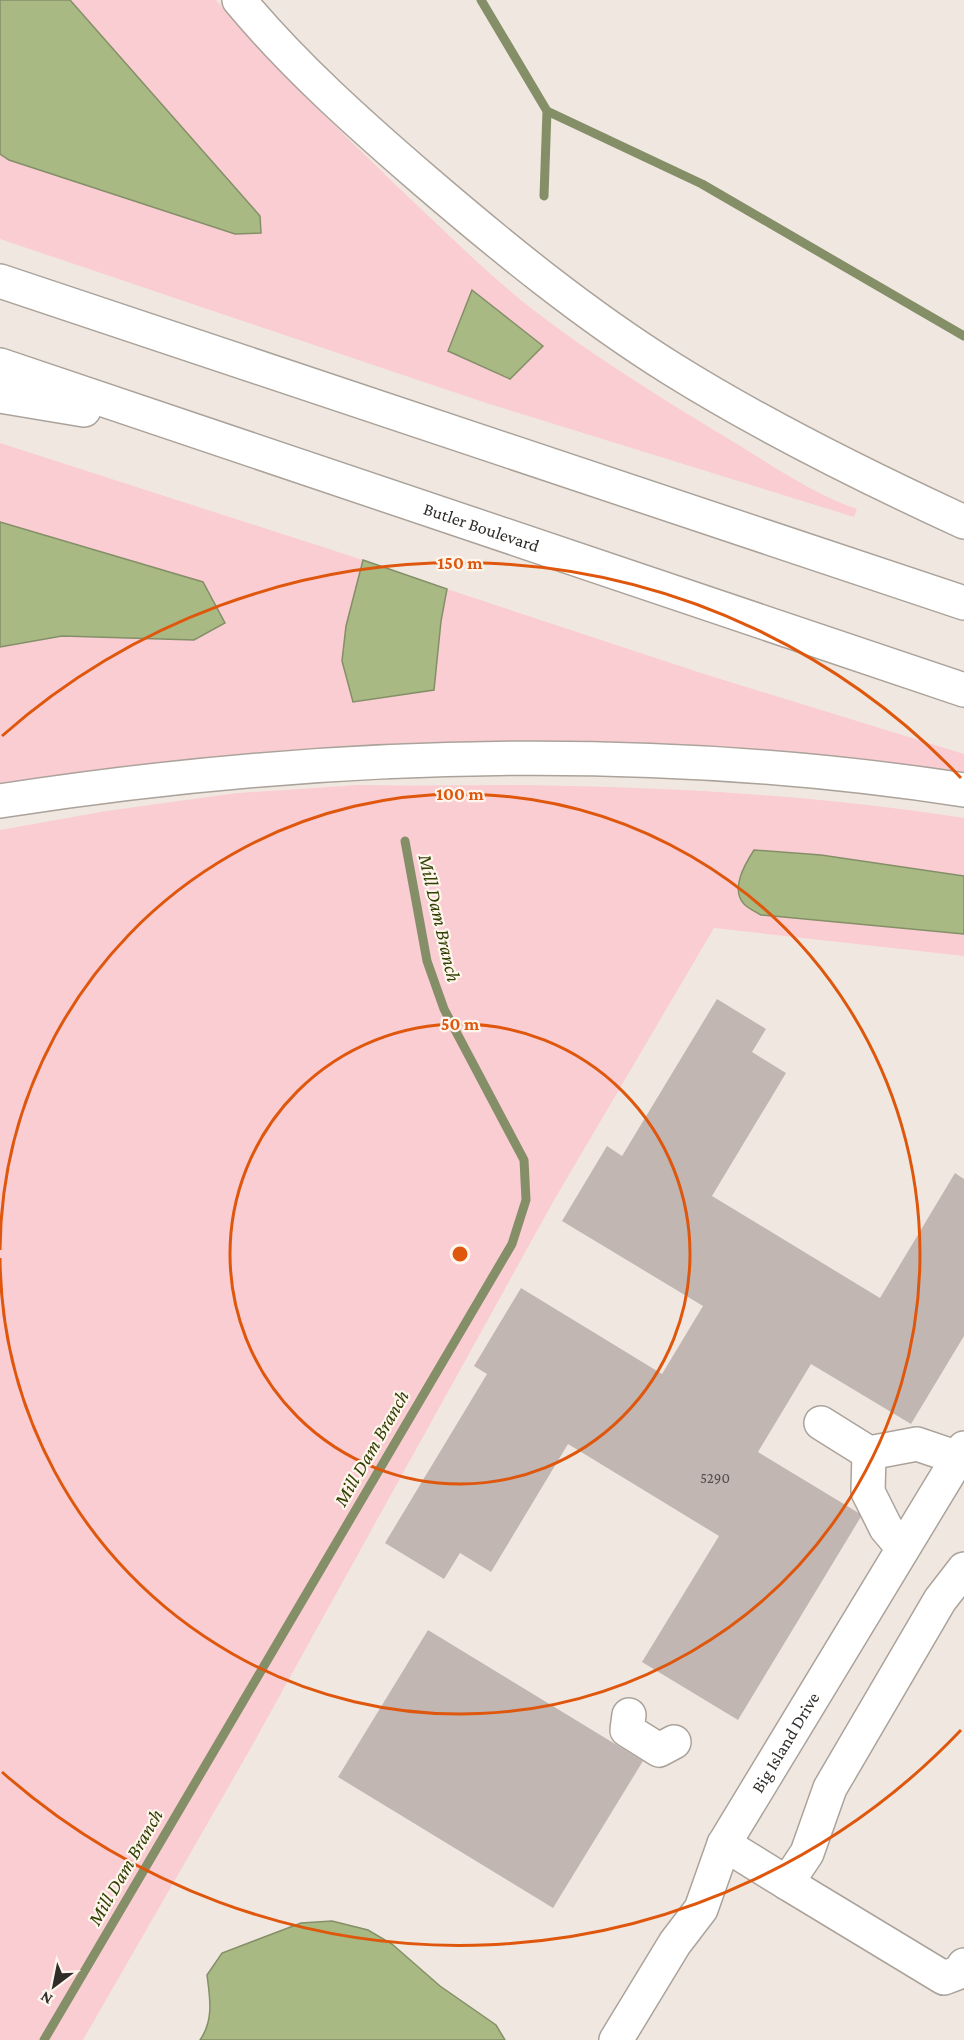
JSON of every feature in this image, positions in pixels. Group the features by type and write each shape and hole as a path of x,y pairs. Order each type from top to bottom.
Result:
{"main road":[{"path":"239,0 321,88 396,156 488,235 577,304 671,368 768,426 866,477 964,522"},
{"path":"0,281 964,603"},
{"name":"Butler Boulevard","path":"0,365 964,690"},
{"path":"0,396 189,429"},
{"path":"0,801 170,777 254,769 445,759 622,761 740,766 964,790"},
{"path":"821,1424 869,1453 917,1444 962,1455"},
{"path":"869,1453 868,1492 886,1528 902,1547"},
{"name":"Big Island Drive","path":"616,2040 675,1943 701,1909 724,1844 902,1547 962,1455"},
{"path":"787,1883 807,1852 830,1788 940,1600 964,1569"},
{"path":"629,1715 627,1730 659,1750 674,1742"},
{"path":"724,1844 944,1978 960,1972 964,1965"}],"shaded area":[{"path":"0,0 70,0 260,216 261,233 235,234 9,160 0,154"},
{"path":"70,0 216,0 282,73 328,119 468,253 521,300 584,347 676,406 805,485 857,509 854,517 483,402 0,239 0,154 9,160 235,234 261,233 260,216"},
{"path":"472,290 543,346 510,379 448,351"},
{"path":"0,443 363,560 346,626 441,621 447,589 701,673 964,754 964,782 363,747 287,751 174,762 0,783 0,647 62,636 194,640 203,582 0,522"},
{"path":"0,522 203,582 225,623 194,640 62,636 0,647"},
{"path":"363,560 447,589 441,621 434,690 353,702 342,661 346,626"},
{"path":"358,785 521,785 688,790 854,803 964,818 964,876 821,855 765,850 746,862 738,883 739,894 964,934 964,956 714,928 553,1202 248,1753 83,2040 0,2040 0,830 106,811 237,793"},
{"path":"754,850 821,855 964,876 964,934 761,915 744,904 738,891 740,877"},
{"path":"332,1921 368,1930 392,1944 440,1986 496,2025 505,2040 200,2040 209,2017 210,2000 207,1975 222,1953 301,1923"}],"building":[{"path":"717,999 766,1029 752,1052 786,1073 712,1196 880,1298 955,1173 964,1179 964,1336 911,1424 811,1364 758,1452 862,1515 738,1720 642,1662 719,1536 568,1444 491,1572 460,1553 444,1579 385,1543 487,1374 474,1366 521,1288 662,1374 703,1306 562,1221 607,1146 622,1156"},
{"path":"428,1630 643,1761 553,1908 338,1777"}],"waterway":[{"name":"Mill Dam Branch","path":"481,0 547,111 544,196"},
{"path":"547,111 702,184 964,336"},
{"name":"Mill Dam Branch","path":"44,2040 512,1244 526,1200 524,1160 444,1009 427,961 405,841"}]}
